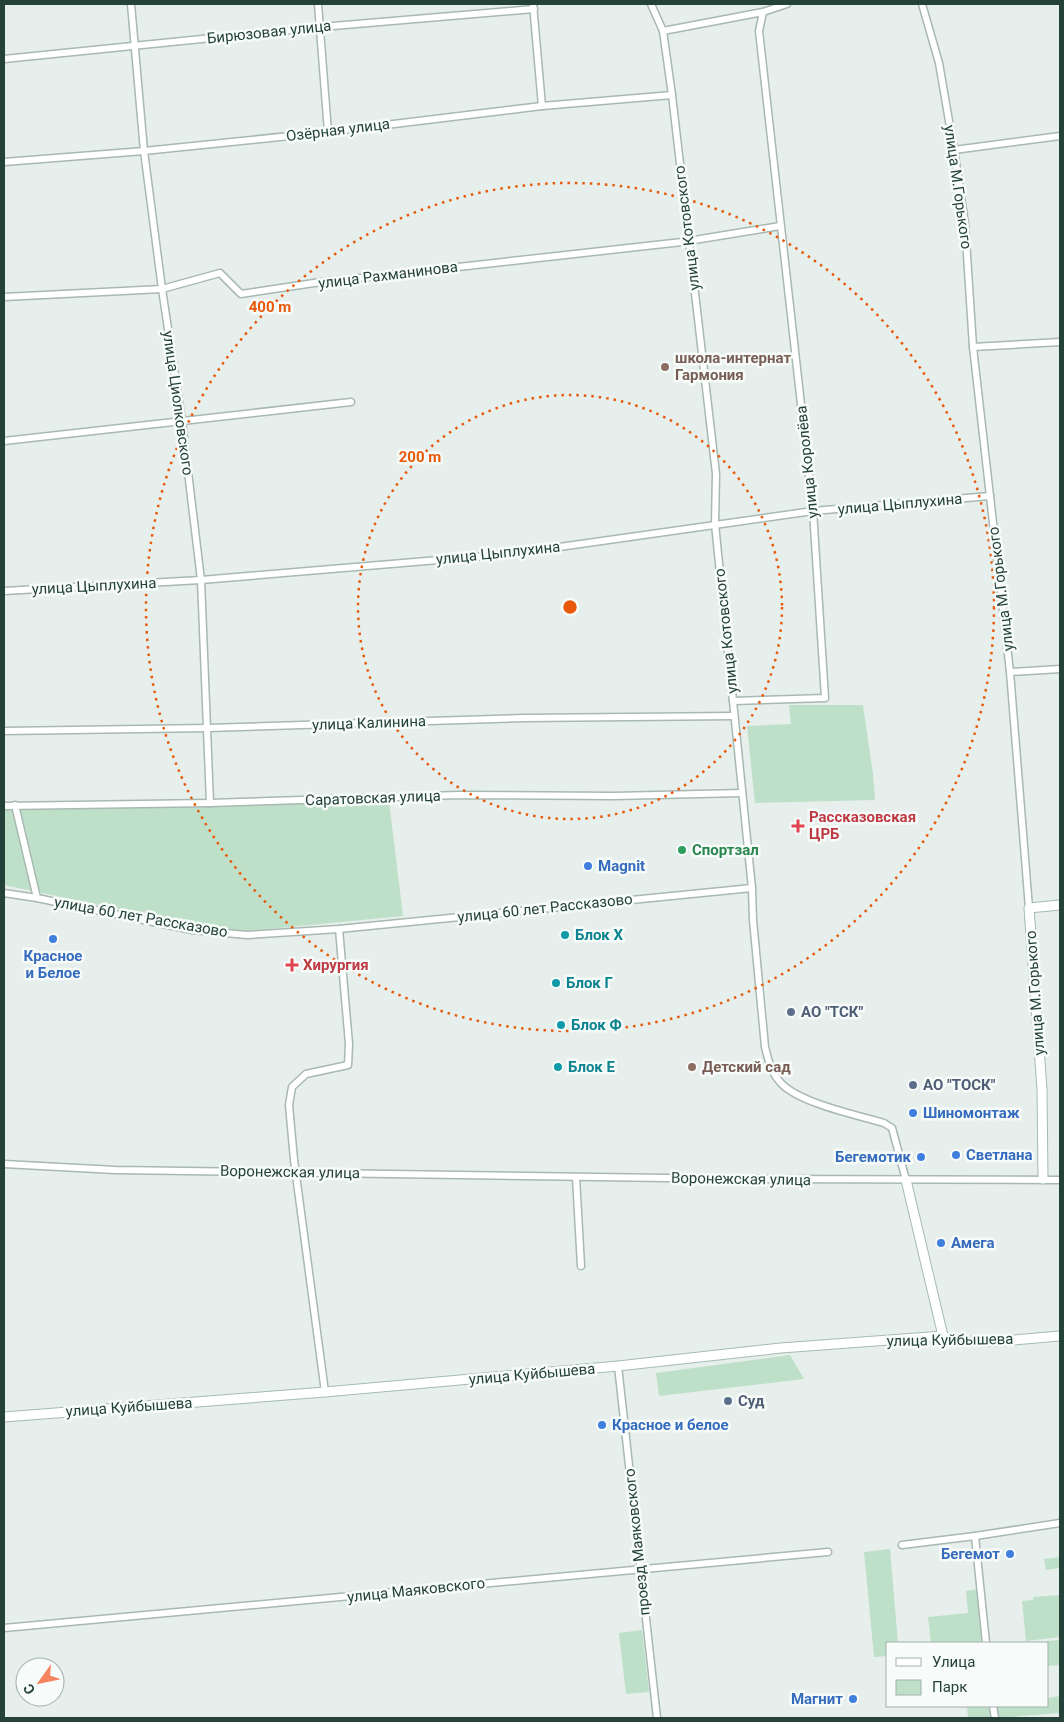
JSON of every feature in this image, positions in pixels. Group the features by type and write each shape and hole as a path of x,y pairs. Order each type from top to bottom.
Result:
{"street":[{"name":"улица Циолковского","path":"131,4 144,151 182,422 201,580 210,803"},
{"path":"318,4 328,132"},
{"name":"улица Котовского","path":"652,4 663,31 672,95 716,474 715,524 768,1063 780,1083 806,1099 884,1123 892,1128 906,1180"},
{"path":"663,31 763,12 787,4"},
{"name":"улица М.Горького","path":"922,4 938,63 965,224 973,347 1010,672 1030,908 1042,1089 1043,1180"},
{"name":"Бирюзовая улица","path":"4,59 534,6"},
{"path":"534,6 542,106"},
{"name":"улица Королёва","path":"733,700 825,698 813,511 759,31 763,12"},
{"name":"Озёрная улица","path":"4,162 144,151 328,132 542,106 672,95"},
{"path":"954,150 1060,136"},
{"name":"улица Рахманинова","path":"4,297 162,289 220,273 240,294 314,283 689,240 780,226"},
{"path":"973,347 1060,342"},
{"path":"4,441 351,402"},
{"name":"улица Цыплухина","path":"4,591 201,580 510,554 813,511 990,496"},
{"path":"1010,672 1060,669"},
{"name":"улица Калинина","path":"4,731 208,728 524,718 734,716"},
{"name":"Саратовская улица","path":"4,806 210,803 459,796 614,796 742,793"},
{"path":"15,806 37,898"},
{"name":"улица 60 лет Рассказово","path":"4,893 192,930 247,935 338,930 752,888"},
{"path":"1030,908 1060,905"},
{"path":"326,1392 295,1172 289,1105 292,1087 306,1074 348,1065 349,1044 338,930"},
{"name":"Воронежская улица","path":"4,1164 115,1170 576,1177 1060,1180"},
{"path":"576,1177 581,1266"},
{"path":"906,1180 944,1336"},
{"name":"улица Куйбышева","path":"4,1417 326,1392 618,1366 781,1348 944,1336 950,1339 968,1341 1060,1336"},
{"name":"проезд Маяковского","path":"618,1366 657,1718"},
{"path":"902,1545 1060,1523"},
{"path":"975,1536 986,1642"},
{"name":"улица Маяковского","path":"4,1628 828,1552"}],"green space":[{"path":"789,705 863,705 875,800 755,803 747,726 791,724"},
{"path":"389,801 403,916 236,931 203,927 4,885 4,808"},
{"path":"790,1355 804,1379 659,1396 656,1373"},
{"path":"890,1549 898,1642 886,1642 886,1656 874,1657 864,1552"},
{"path":"1060,1557 1060,1568 1046,1570 1044,1559"},
{"path":"978,1589 984,1642 931,1642 928,1617 968,1613 966,1591"},
{"path":"1060,1595 1060,1637 1026,1641 1022,1601 1033,1600 1033,1597"},
{"path":"642,1630 649,1692 626,1694 619,1633"},
{"path":"1060,1640 1060,1665 1049,1666 1049,1642 1046,1641"},
{"path":"1060,1696 1060,1713 999,1718 997,1707 1049,1707 1049,1698"},
{"path":"967,1707 991,1707 993,1718 968,1718"}],"place":[{"name":"школа-интернат Гармония","path":"665,367"},
{"name":"Рассказовская ЦРБ","path":"798,826"},
{"name":"Спортзал","path":"682,850"},
{"name":"Magnit","path":"588,866"},
{"name":"Блок Х","path":"565,935"},
{"name":"Красное и Белое","path":"53,939"},
{"name":"Хирургия","path":"292,965"},
{"name":"Блок Г","path":"556,983"},
{"name":"АО \"ТСК\"","path":"791,1012"},
{"name":"Блок Ф","path":"561,1025"},
{"name":"Блок Е","path":"558,1067"},
{"name":"Детский сад","path":"692,1067"},
{"name":"АО \"ТОСК\"","path":"913,1085"},
{"name":"Шиномонтаж","path":"913,1113"},
{"name":"Светлана","path":"956,1155"},
{"name":"Бегемотик","path":"921,1157"},
{"name":"Амега","path":"941,1243"},
{"name":"Суд","path":"728,1401"},
{"name":"Красное и белое","path":"602,1425"},
{"name":"Бегемот","path":"1010,1554"},
{"name":"Магнит","path":"853,1699"}]}
